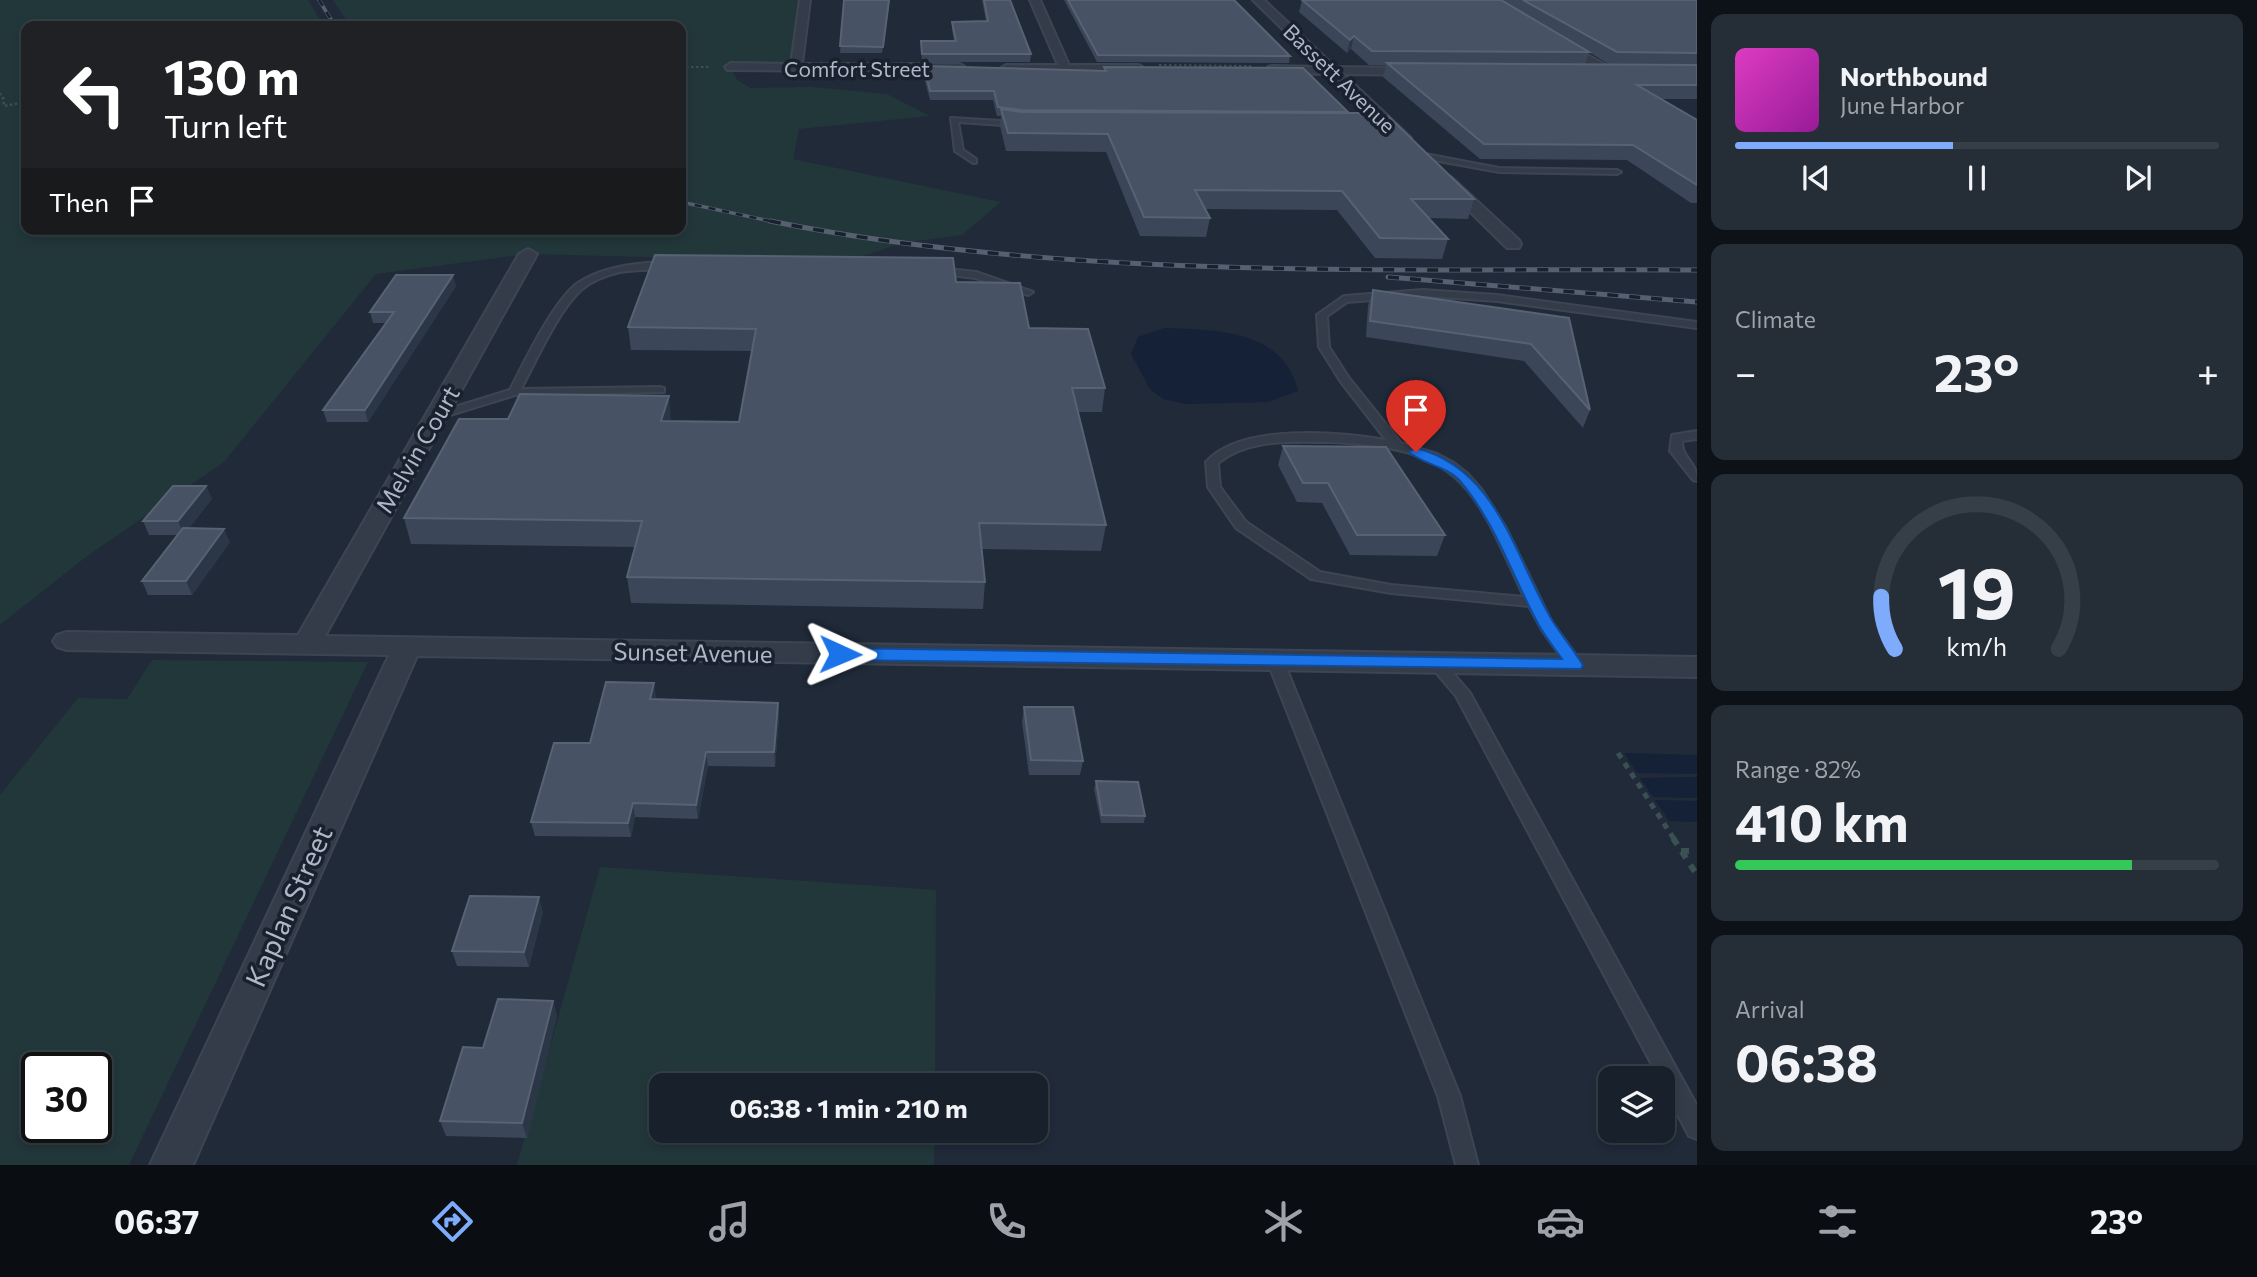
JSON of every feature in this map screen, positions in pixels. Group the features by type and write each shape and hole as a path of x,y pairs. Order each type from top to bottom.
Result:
{"street":[{"path":"796,68 804,0"},
{"path":"1035,0 1065,69"},
{"name":"Bassett Avenue","path":"1258,0 1333,71 1383,126 1420,155 1513,244"},
{"path":"1545,34 1615,72 1581,72"},
{"name":"Comfort Street","path":"731,67 971,68"},
{"path":"998,69 1159,69"},
{"path":"1252,70 1431,71"},
{"name":"Melvin Court","path":"306,645 528,254"},
{"name":"Sunset Avenue","path":"67,641 1697,667"},
{"name":"Kaplan Street","path":"171,1165 406,648"}],"lane":[{"path":"973,161 959,151 954,120 1033,124"},
{"path":"1420,155 1499,170 1617,172"},
{"path":"513,392 578,287 608,273 641,264 682,265"},
{"path":"925,270 976,275 1028,292"},
{"path":"1397,446 1345,380 1324,347 1322,315 1344,299 1423,293 1497,298 1697,326"},
{"path":"436,416 513,392 660,390"},
{"path":"1697,435 1676,438 1676,450 1697,477"},
{"path":"1535,602 1391,589 1315,576 1241,525 1214,487 1212,463 1225,449 1271,439 1335,438 1397,446 1434,458 1463,475 1493,517 1535,602 1574,665"},
{"path":"1275,660 1449,1096 1467,1165"},
{"path":"1436,663 1462,693 1697,1128"}],"path":[{"path":"0,93 3,95 4,106 21,103"},
{"path":"1618,753 1697,875"},
{"path":"1681,851 1697,851"}],"green space":[{"path":"0,0 308,0 321,21 21,21 21,235 686,235 686,21 347,21 333,0 805,0 796,68 731,68 737,80 751,88 812,87 887,94 930,116 799,129 793,159 1001,202 962,235 902,243 846,262 528,254 376,274 224,462 86,557 0,625"},
{"path":"152,660 368,662 129,1165 0,1165 0,795 78,698 127,699"},
{"path":"600,867 936,890 935,1073 649,1073 649,1143 934,1143 934,1165 517,1165"}],"water":[{"path":"1164,328 1225,332 1263,344 1278,355 1290,371 1298,391 1268,402 1187,404 1163,399 1150,389 1131,354 1138,337"},
{"path":"1624,753 1697,755 1697,774 1637,773"},
{"path":"1697,777 1697,798 1653,797 1640,778"},
{"path":"1655,800 1697,801 1697,822 1669,821"}],"building":[{"path":"844,0 889,0 883,47 840,46"},
{"path":"984,0 1010,0 1031,54 922,54 921,41 956,41 952,22 988,21"},
{"path":"1068,0 1234,0 1290,56 1098,55"},
{"path":"1302,0 1501,0 1589,52 1372,51 1354,36 1350,40"},
{"path":"1523,0 1697,0 1697,53 1617,52"},
{"path":"1387,63 1697,65 1697,85 1637,85 1697,120 1697,185 1633,145 1484,144"},
{"path":"924,66 1106,71 1104,67 1303,68 1348,112 1021,110 998,107 994,91 930,91"},
{"path":"1001,109 1021,112 1359,113 1362,116 1388,116 1474,199 1411,199 1448,239 1380,238 1342,191 1195,190 1210,218 1144,217 1108,134 1008,133"},
{"path":"655,255 953,258 956,282 1020,283 1029,328 1088,329 1105,388 1072,388 1106,525 979,523 985,582 627,577 642,521 404,518 459,419 508,419 520,394 669,396 661,421 739,422 756,329 628,327"},
{"path":"396,275 453,275 365,410 323,410 394,312 370,312"},
{"path":"1373,290 1569,318 1590,410 1531,344 1370,321"},
{"path":"1283,446 1386,447 1445,535 1357,535 1328,483 1303,483"},
{"path":"173,486 206,486 178,521 143,521"},
{"path":"183,528 224,529 186,581 142,581"},
{"path":"606,682 654,683 650,699 778,703 774,752 706,752 696,805 633,803 628,823 531,822 554,743 590,743"},
{"path":"1024,707 1073,707 1083,761 1031,760"},
{"path":"1096,781 1138,782 1145,816 1102,815"},
{"path":"470,896 539,897 524,952 452,951"},
{"path":"498,999 553,1001 522,1123 440,1121 463,1047 483,1048"}],"railway":[{"path":"319,0 332,21"},
{"path":"686,203 779,223"},
{"path":"770,221 883,240 998,254 1114,262 1349,269 1697,270"},
{"path":"1388,277 1697,302"}],"route":[{"path":"840,654 1574,665 1544,621 1493,517 1463,475 1434,458 1416,452"}]}
